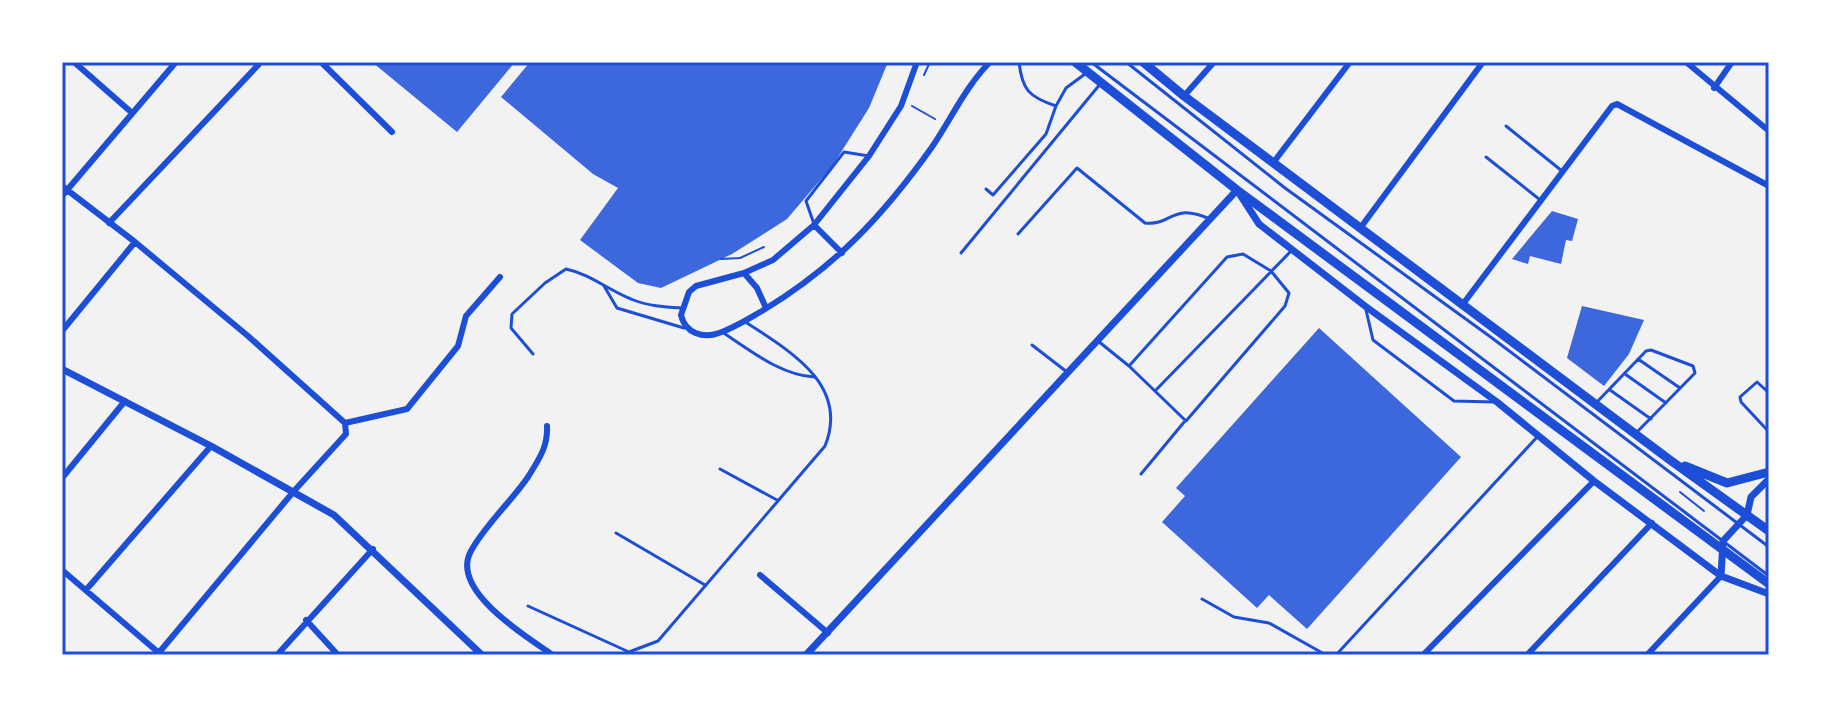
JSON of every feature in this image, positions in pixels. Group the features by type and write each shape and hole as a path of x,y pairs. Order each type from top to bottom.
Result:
{"main road":[{"path":"1075,62 1089,67 1101,83 1237,190 1724,547 1769,584"},
{"path":"1143,62 1273,163 1769,531"},
{"path":"1670,460 1727,483 1769,472"}],"street":[{"path":"74,62 131,112"},
{"path":"62,570 158,654 294,491 346,434 345,423 248,336 135,242 64,191 176,62"},
{"path":"109,223 261,62"},
{"path":"321,62 392,132"},
{"path":"917,62 901,106 869,156 814,225 786,251 744,273 696,286 689,292 683,308 682,321 688,328 699,335 722,332 796,290 842,253 881,214 990,62"},
{"path":"1184,96 1214,62"},
{"path":"1273,163 1350,62"},
{"path":"1361,227 1483,62"},
{"path":"1686,62 1769,131"},
{"path":"1714,88 1732,62"},
{"path":"1463,304 1612,106 1617,104 1769,186"},
{"path":"806,655 1237,190 1259,224 1497,402 1594,481 1721,576 1769,594"},
{"path":"814,225 842,253"},
{"path":"62,331 135,242"},
{"path":"744,273 757,288 766,308"},
{"path":"345,423 407,409 458,346 466,316 500,277"},
{"path":"62,369 211,446 334,515 482,655"},
{"path":"62,478 125,401"},
{"path":"547,426 545,450 516,494 471,551 465,566 473,587 503,620 553,655"},
{"path":"86,590 211,446"},
{"path":"1647,655 1721,576 1724,547 1747,515 1751,497 1769,479"},
{"path":"1423,655 1594,481"},
{"path":"1527,655 1652,523"},
{"path":"277,655 373,549"},
{"path":"760,575 828,633"},
{"path":"306,620 338,655"}],"lane":[{"path":"1019,62 1021,82 1030,94 1056,106"},
{"path":"1126,62 1285,188 1769,547"},
{"path":"986,189 993,195 1046,134 1066,88 1089,67 1696,521 1724,547 1769,576"},
{"path":"961,253 1101,83"},
{"path":"1506,126 1563,172"},
{"path":"814,225 806,201 844,152 869,156"},
{"path":"1486,157 1541,201"},
{"path":"1018,234 1077,168 1145,223 1151,224 1182,211 1210,219"},
{"path":"1155,391 1292,250"},
{"path":"1129,366 1227,257 1243,254 1271,271 1289,293 1285,306 1141,474"},
{"path":"533,354 511,328 512,314 545,283 566,269 583,273 633,300 661,307 683,308"},
{"path":"604,286 617,308 688,328"},
{"path":"1365,306 1373,340 1454,401 1497,402"},
{"path":"528,606 629,652 658,641 825,446 832,428 832,410 825,393 799,357 744,321"},
{"path":"722,332 761,358 798,376 814,377"},
{"path":"1098,341 1186,421"},
{"path":"1032,345 1069,373"},
{"path":"1595,404 1646,351 1651,350 1693,366 1695,373 1636,434"},
{"path":"1638,359 1680,388"},
{"path":"1625,374 1666,403"},
{"path":"1769,393 1757,382 1740,397 1741,402 1769,432"},
{"path":"1610,390 1651,419"},
{"path":"1336,655 1538,436"},
{"path":"720,469 777,500"},
{"path":"616,533 705,585"},
{"path":"1202,599 1234,617 1269,623 1326,655"}],"path":[{"path":"911,105 935,119"},
{"path":"721,259 740,258 764,247"},
{"path":"1696,521 1711,503"}],"building":[{"path":"372,62 515,62 457,132"},
{"path":"530,62 888,62 869,108 833,165 787,219 732,254 661,288 638,283 580,240 618,188 593,174 501,97"},
{"path":"1552,211 1578,219 1572,241 1566,240 1561,264 1530,256 1528,264 1512,259"},
{"path":"1582,306 1644,320 1629,354 1604,386 1567,358"},
{"path":"1319,328 1461,457 1307,629 1269,595 1257,608 1162,522 1185,496 1176,488"}]}
